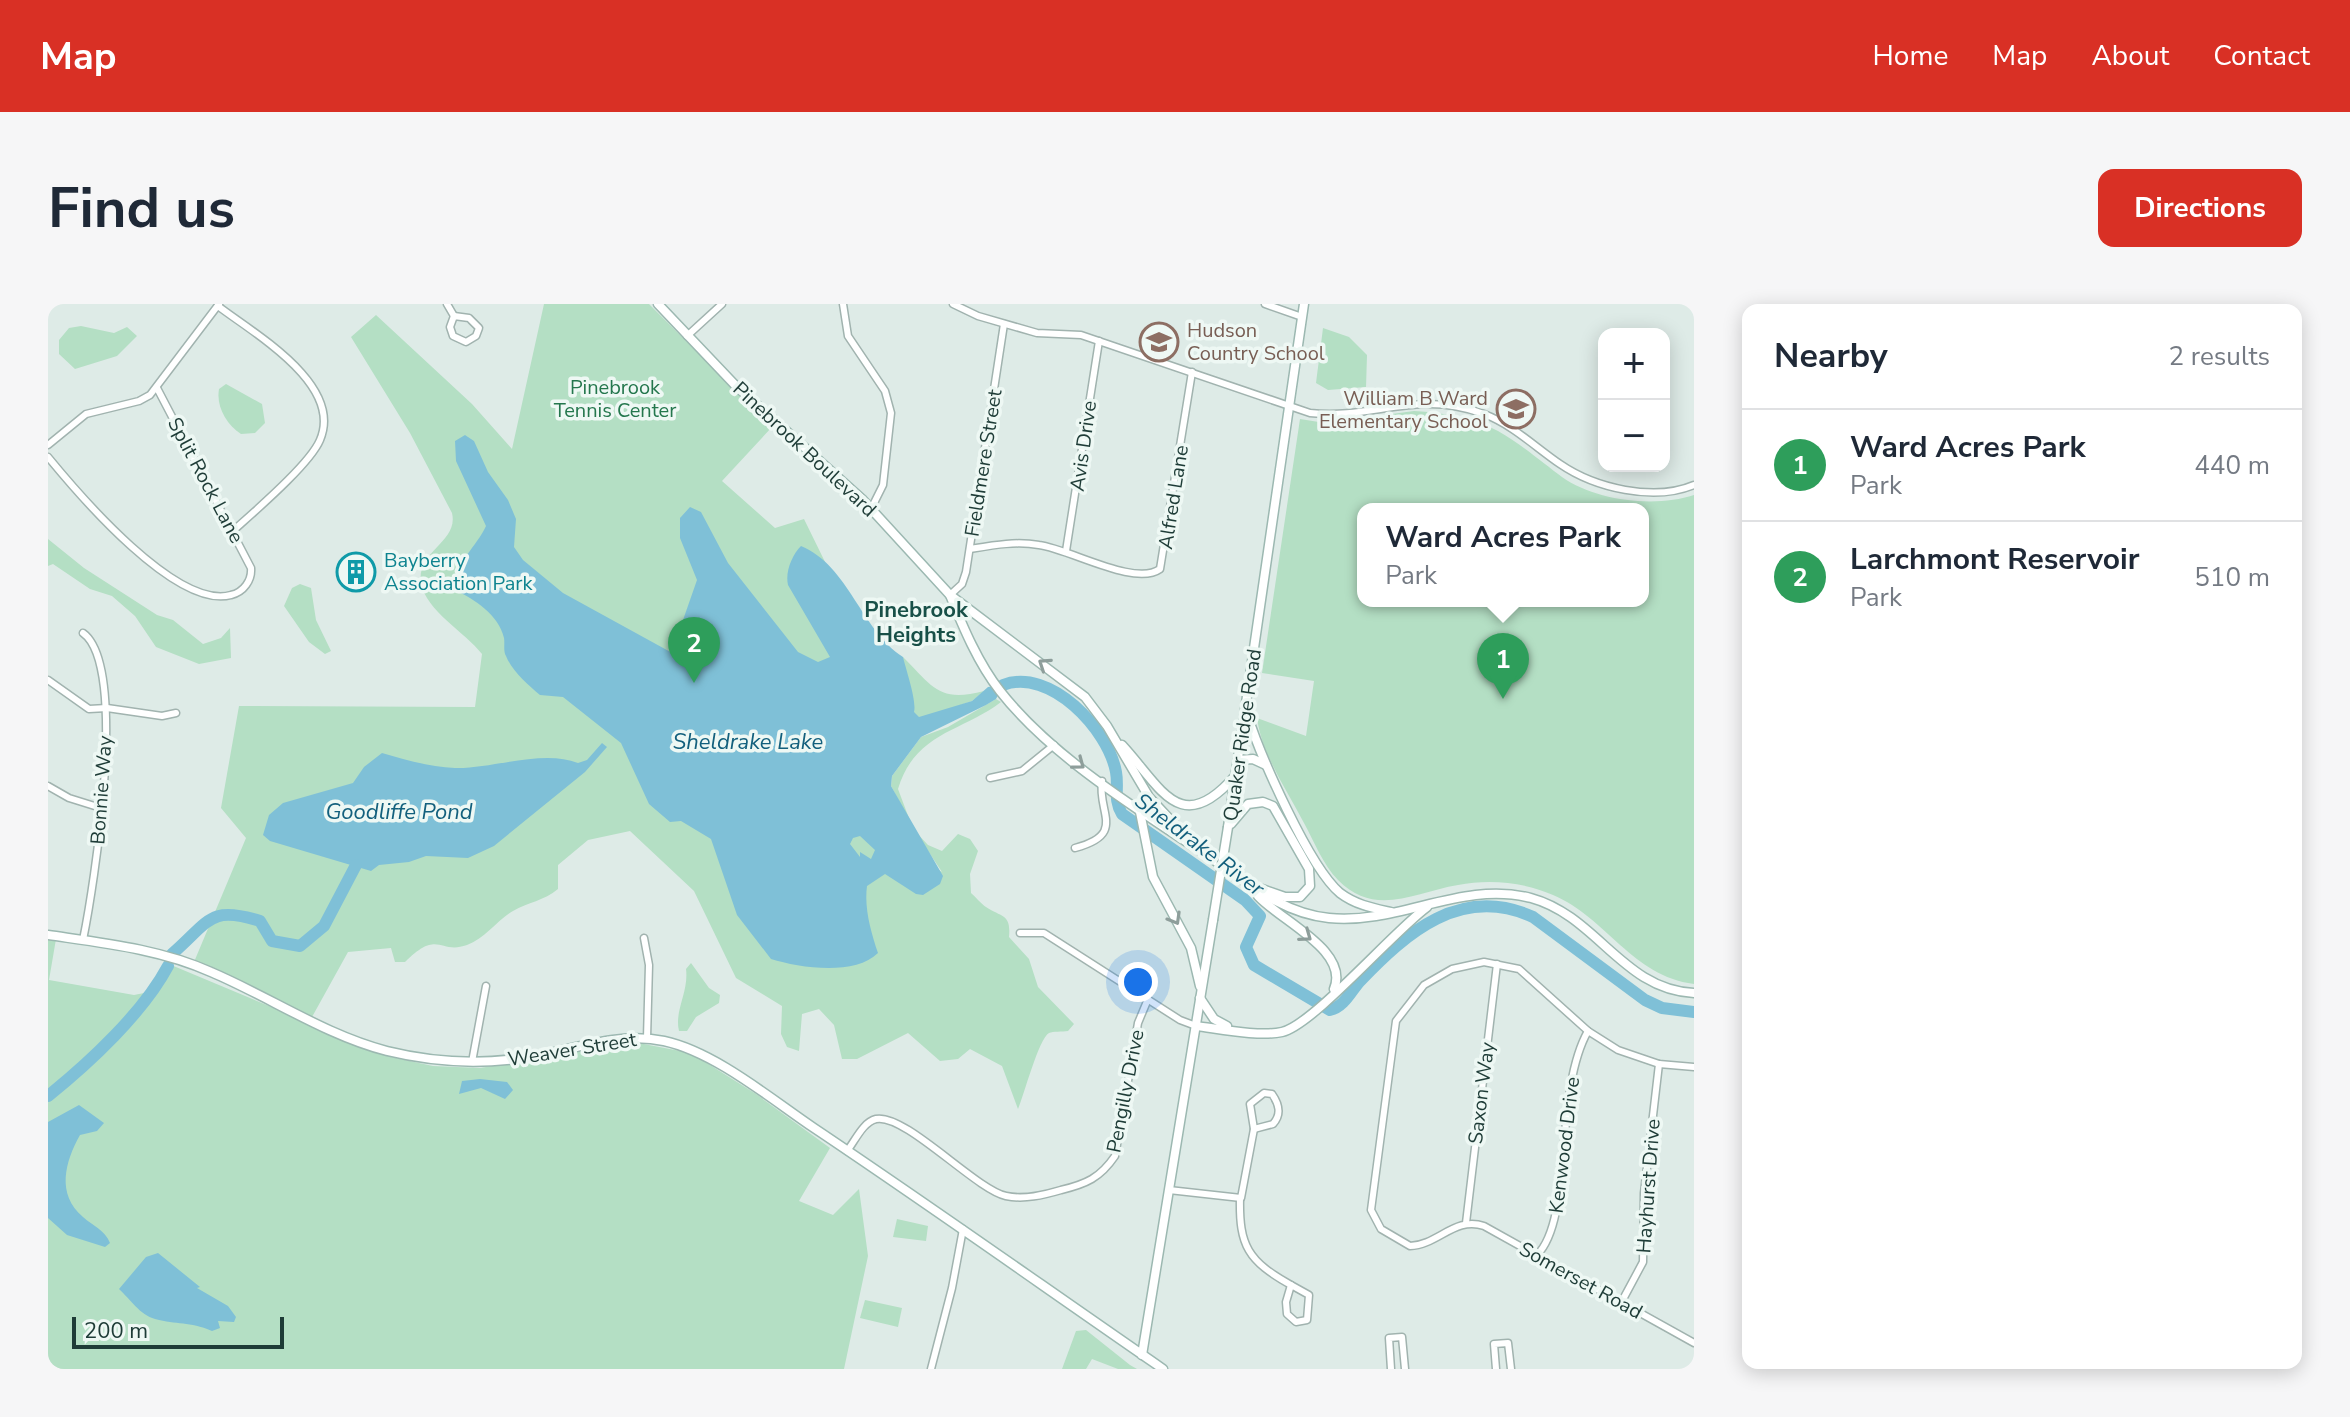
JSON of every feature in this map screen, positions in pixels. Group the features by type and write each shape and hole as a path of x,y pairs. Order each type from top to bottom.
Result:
{"street":[{"path":"447,304 454,316 475,323 479,328 476,336 466,342 453,336 450,327 454,316"},
{"name":"Pinebrook Boulevard","path":"658,304 747,396 871,509 950,595 1078,690 1112,734 1141,786 1161,813 1202,852"},
{"path":"687,336 722,304"},
{"path":"843,304 848,336 885,391 891,413 883,485 871,509"},
{"path":"953,304 1037,333 1070,333 1099,341 1290,406 1329,415 1383,406 1446,404 1485,415 1513,429 1560,464 1595,481 1643,491 1694,485"},
{"path":"1265,304 1302,317"},
{"name":"Quaker Ridge Road","path":"1142,1355 1228,827 1304,304"},
{"path":"48,445 86,414 139,401 157,388 218,305 294,364 317,395 323,418 319,441 306,459 234,530"},
{"name":"Fieldmere Street","path":"950,595 964,581 1004,324"},
{"name":"Avis Drive","path":"1066,551 1099,341"},
{"name":"Alfred Lane","path":"970,549 1021,543 1066,551 1121,572 1149,575 1160,569 1192,372"},
{"name":"Split Rock Lane","path":"48,457 92,509 138,550 195,592 204,596 237,594 252,574 234,530 157,388"},
{"name":"Pinebrook Boulevard","path":"950,595 986,669 1008,701 1054,745 1138,809 1282,905 1316,916 1350,919 1396,913 1480,893 1540,901 1586,926 1624,965 1643,978 1669,990 1694,993"},
{"path":"83,633 94,645 107,708 151,716 176,713"},
{"name":"Bonnie Way","path":"48,680 83,707 107,708 95,877 83,940"},
{"path":"1246,709 1267,766 1330,883 1359,904 1396,913"},
{"path":"1112,734 1159,789 1184,804 1196,805 1214,799 1236,775"},
{"path":"990,778 1022,771 1054,745"},
{"path":"1238,760 1253,759 1267,766"},
{"path":"1075,848 1092,842 1105,826 1108,815 1106,784"},
{"path":"48,786 69,798 101,808"},
{"path":"1123,797 1138,793 1141,786"},
{"path":"1228,827 1248,804 1263,802 1273,806 1311,873 1308,890 1295,898 1249,885"},
{"path":"1138,809 1157,886 1191,948 1201,994 1214,1019 1231,1028"},
{"path":"1249,885 1277,915 1333,958 1338,976 1330,997"},
{"path":"1020,933 1035,931 1049,936 1196,1026 1280,1033 1299,1025 1319,1008 1398,929 1431,904"},
{"name":"Weaver Street","path":"48,935 184,961 312,1022 384,1050 438,1060 472,1062 534,1056 624,1038 647,1038 680,1045 708,1059 847,1151 1163,1369"},
{"path":"644,938 649,965 647,1038"},
{"path":"1466,1223 1419,1245 1400,1243 1375,1221 1371,1210 1396,1021 1424,985 1438,975 1466,964 1497,964 1519,969 1588,1031 1630,1055 1659,1064 1694,1067"},
{"name":"Saxon Way","path":"1466,1223 1497,964"},
{"path":"472,1062 486,986"},
{"name":"Pengilly Drive","path":"847,1151 867,1124 880,1119 901,1127 1002,1195 1044,1195 1087,1184 1104,1172 1115,1156 1138,1023 1148,999"},
{"name":"Kenwood Drive","path":"1537,1255 1554,1231 1568,1090 1580,1044 1588,1031"},
{"name":"Hayhurst Drive","path":"1621,1303 1643,1262 1644,1193 1659,1064"},
{"path":"1254,1129 1268,1127 1277,1120 1279,1108 1272,1094 1257,1096 1250,1104 1254,1129 1240,1198 1240,1226 1246,1248 1269,1272 1309,1295 1307,1320 1296,1322 1287,1314 1286,1302 1291,1285"},
{"path":"1169,1190 1240,1198"},
{"name":"Somerset Road","path":"1466,1223 1484,1226 1694,1343"},
{"path":"931,1369 952,1288 963,1229"},
{"path":"1391,1369 1389,1338 1402,1337 1405,1369"},
{"path":"1496,1369 1494,1344 1508,1343 1511,1369"}],"green space":[{"name":"Pinebrook Tennis Center","path":"544,304 649,304 772,427 722,481 775,528 804,519 827,566 904,675 903,657 938,690 957,695 984,691 972,701 924,718 886,770 891,837 942,872 914,830 928,845 942,851 958,834 970,839 978,851 970,874 971,893 984,906 1007,920 1009,937 1029,959 1038,987 1074,1024 1068,1031 1051,1032 1045,1037 1018,1109 1002,1066 970,1049 958,1059 940,1061 908,1033 857,1059 842,1059 834,1025 819,1009 802,1014 799,1051 787,1047 781,1034 782,1006 736,978 694,891 630,831 588,840 558,865 558,889 513,911 467,945 450,947 432,944 405,962 395,962 391,948 348,952 312,1017 194,962 246,838 221,808 239,706 475,707 482,654 430,603 421,583 425,563 449,532 452,513 410,433 351,337 376,315 472,404 512,449"},
{"path":"81,326 114,333 127,327 137,336 117,356 75,369 59,354 59,340 69,328"},
{"path":"1323,328 1349,337 1367,355 1366,387 1328,390 1316,383"},
{"path":"226,384 262,404 265,423 255,433 241,434 223,414 219,389"},
{"path":"1414,411 1458,416 1498,431 1562,477 1591,492 1644,501 1694,495 1694,984 1653,970 1589,917 1542,891 1506,883 1482,882 1381,900 1366,898 1352,891 1328,867 1270,759 1257,718 1306,736 1314,681 1262,673 1300,419 1325,423"},
{"path":"48,539 84,568 157,615 173,620 203,644 221,638 230,628 231,658 199,664 156,647 135,616 112,596 90,589 53,564 48,566"},
{"path":"300,584 311,588 316,620 331,651 325,654 309,642 284,606 292,588"},
{"path":"996,699 1001,702 928,744 906,770 898,789 910,821 891,786 892,776 921,737 948,727"},
{"path":"48,939 56,939 49,980 134,995 149,992 164,962 391,1057 433,1066 480,1068 633,1042 691,1053 756,1094 830,1148 799,1201 833,1215 859,1189 868,1256 844,1369 48,1369"},
{"path":"691,963 709,988 720,995 719,1003 696,1017 687,1031 679,1031 678,1016 686,969"},
{"path":"897,1219 928,1226 926,1241 893,1237"},
{"path":"865,1300 902,1308 898,1327 860,1318"},
{"path":"1086,1330 1137,1369 1118,1369 1092,1359 1086,1369 1062,1369 1076,1331"}],"water":[{"name":"Sheldrake Lake","path":"465,435 474,441 488,472 508,500 516,519 514,547 523,560 563,593 685,660 690,660 683,620 697,580 680,538 680,518 690,507 701,512 728,563 798,652 818,662 830,657 788,585 790,564 801,546 831,568 876,631 903,657 913,693 914,712 919,717 972,701 988,687 1003,685 996,699 921,737 892,776 891,786 943,876 940,884 923,895 916,894 885,874 867,886 867,911 878,953 856,965 827,968 771,959 737,915 711,839 681,821 670,822 649,804 621,743 563,697 540,695 516,672 505,654 504,638 497,622 478,603 455,590 456,574 486,526 456,461 455,441","holes":["860,836 875,850 871,859 860,852 860,857 850,844 853,838"]},
{"name":"Goodliffe Pond","path":"602,743 607,747 585,772 494,846 468,858 426,856 409,862 379,865 371,871 270,841 263,835 269,815 283,803 353,783 364,767 382,753 428,765 455,768 549,758 578,763 587,760"},
{"path":"462,1081 507,1082 513,1090 505,1099 481,1088 459,1094"},
{"path":"79,1105 104,1123 97,1131 80,1135 67,1167 66,1188 75,1208 108,1239 110,1243 105,1247 67,1235 48,1218 48,1122"},
{"path":"158,1253 200,1287 197,1288 228,1306 236,1317 234,1322 218,1321 220,1328 212,1331 155,1319 140,1310 119,1289 146,1257"}],"waterway":[{"name":"Sheldrake River","path":"1003,685 1021,682 1039,685 1057,693 1074,706 1102,738 1111,755 1122,814 1245,900 1260,916 1246,947 1254,965 1330,1010 1343,1002 1378,963 1416,931 1459,910 1482,906 1507,908 1533,917 1645,1000 1662,1008 1694,1012"},
{"name":"Sheldrake River","path":"172,954 211,919 230,915 260,921 272,941 300,946 324,926 356,865"},
{"name":"Sheldrake River","path":"48,1096 130,1019 168,966"}],"place":[{"name":"Hudson Country School","path":"1159,342"},
{"name":"William B Ward Elementary School","path":"1516,409"},
{"name":"Bayberry Association Park","path":"356,572"},
{"name":"Larchmont Reservoir","path":"694,683"},
{"name":"Ward Acres Park","path":"1503,699"}],"district":[{"name":"Pinebrook Heights","path":"916,622"}]}
